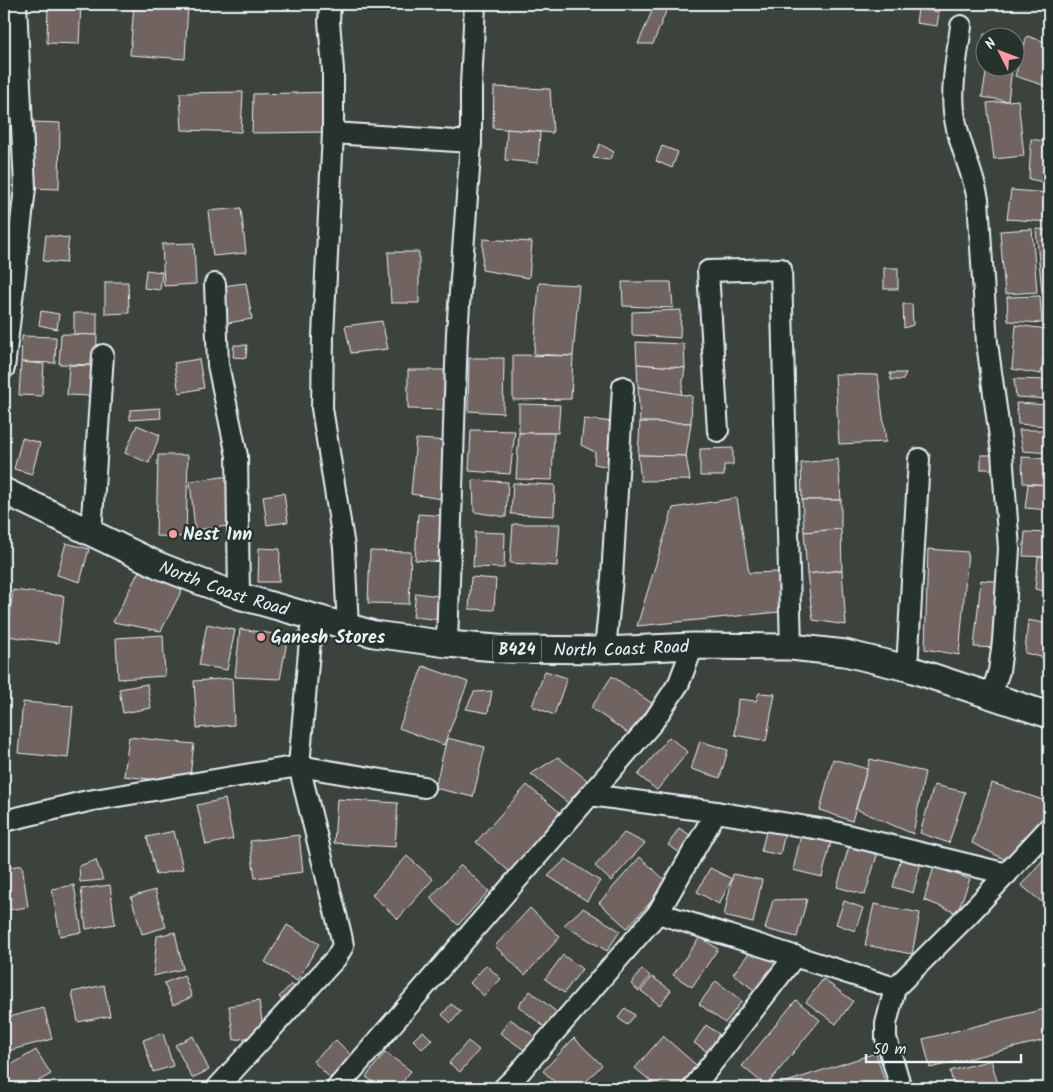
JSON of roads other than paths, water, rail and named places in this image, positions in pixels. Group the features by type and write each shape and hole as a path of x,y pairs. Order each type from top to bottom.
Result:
{"main road":[{"name":"North Coast Road","path":"4,491 158,565 239,596 374,634 447,644 509,649 605,650 693,646 791,647 845,653 907,668 1049,714"}],"street":[{"path":"4,368 25,188 16,4"},
{"path":"330,4 333,133 323,336 322,408 344,547 348,627"},
{"path":"447,644 457,333 471,142 471,86 475,4"},
{"path":"961,26 952,100 956,125 975,182 978,198 987,343 1002,452 1009,549 1003,641 999,671 991,696"},
{"path":"333,133 471,142"},
{"path":"718,431 708,271 780,269 791,647"},
{"path":"215,284 218,366 237,456 239,596"},
{"path":"90,533 103,356"},
{"path":"605,650 612,578 623,387"},
{"path":"907,668 919,459"},
{"path":"217,1088 336,958 342,946 341,935 299,766 312,617"},
{"path":"337,1088 653,722 679,683 693,646"},
{"path":"4,821 88,801 299,766 424,787"},
{"path":"590,796 716,812 826,830 1007,874"},
{"path":"504,1088 525,1067 658,913 716,812"},
{"path":"901,1088 886,1038 887,1017 895,988 1007,874 1049,828"},
{"path":"658,913 895,988"},
{"path":"693,1088 795,956"}],"place":[{"name":"Nest Inn","path":"173,534"},
{"name":"Ganesh Stores","path":"261,637"}]}
